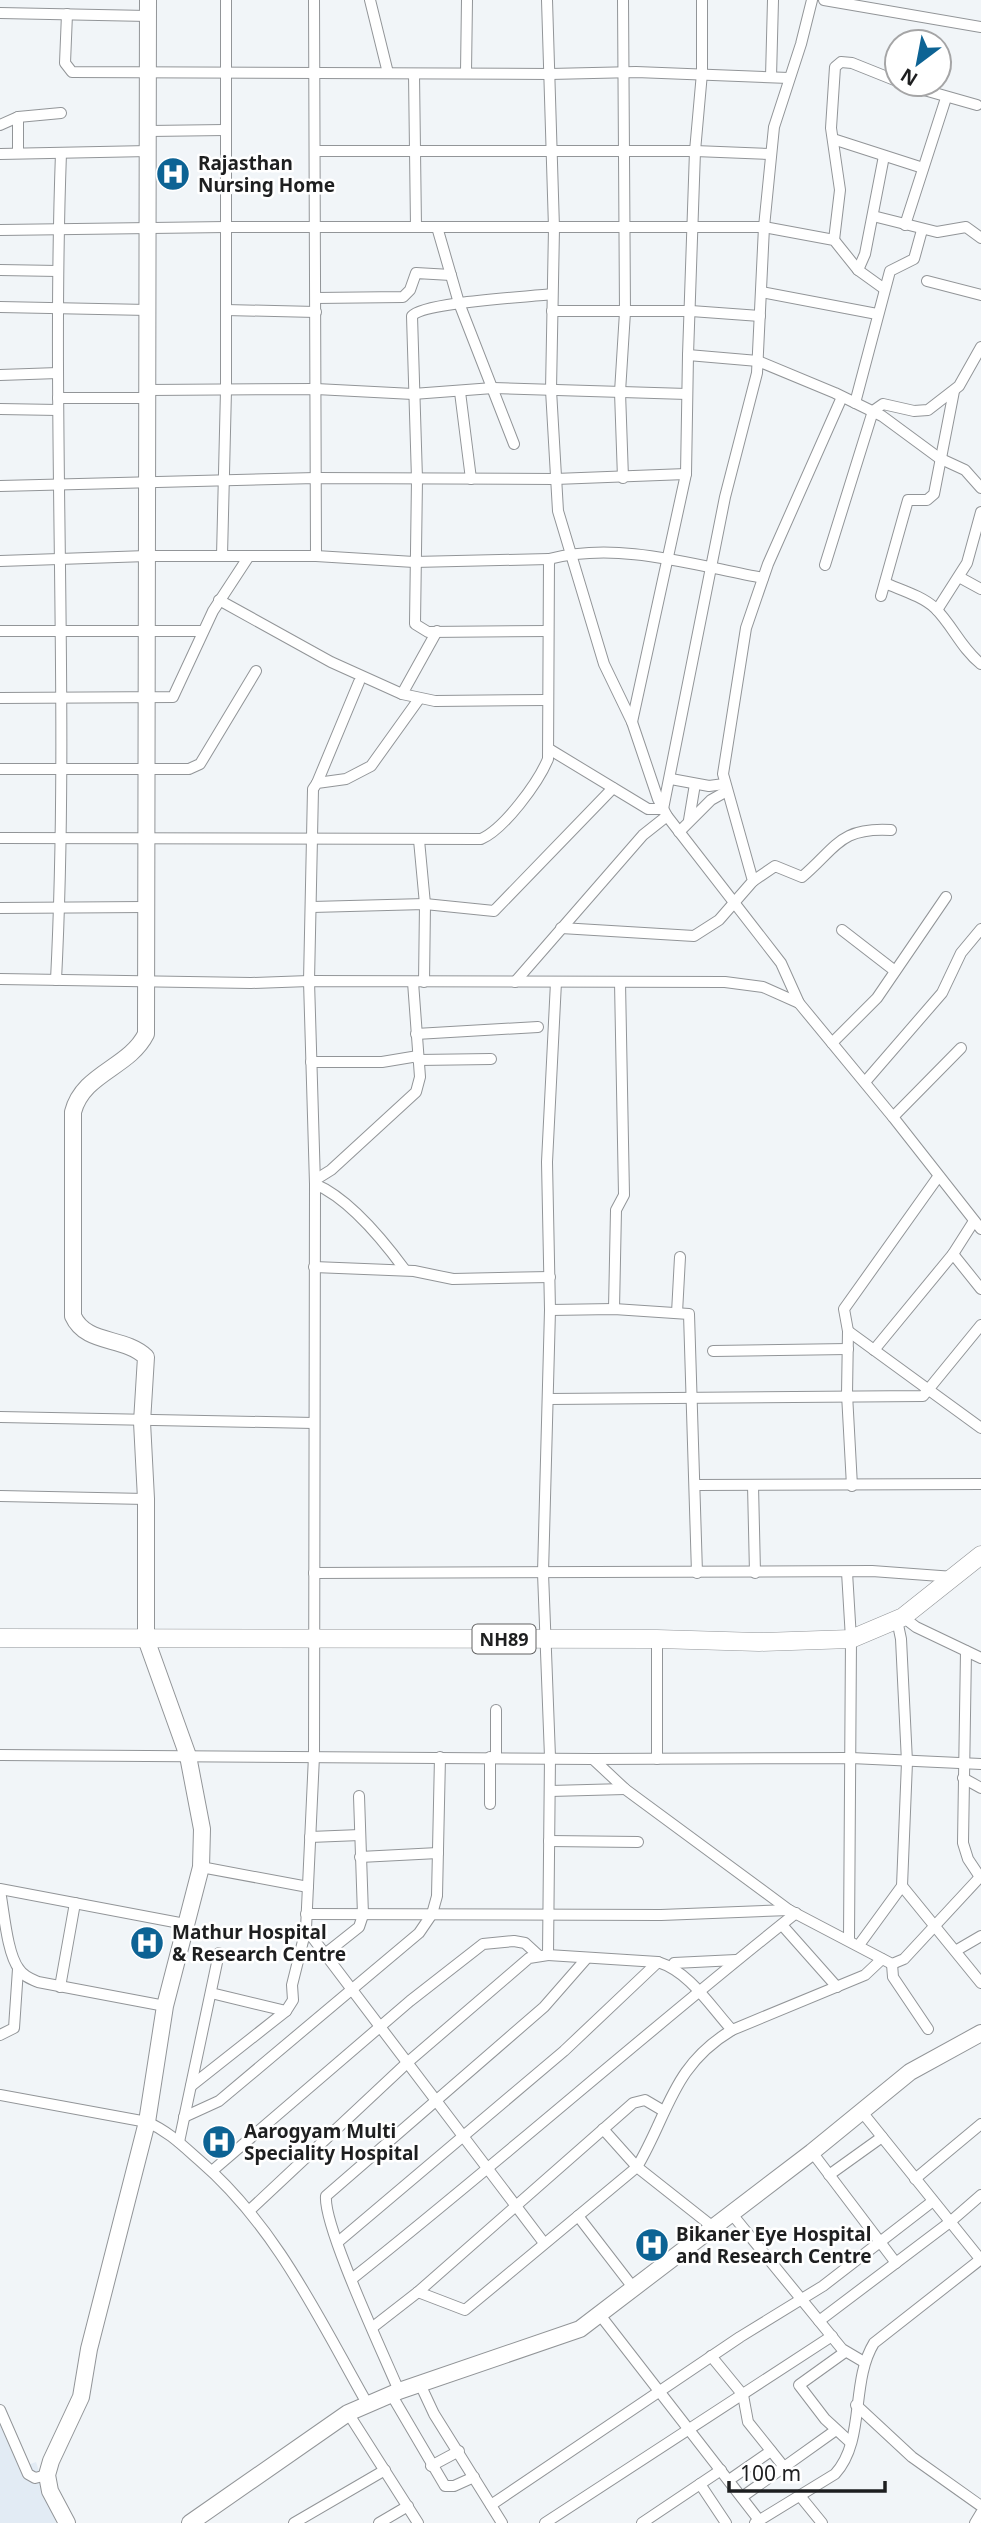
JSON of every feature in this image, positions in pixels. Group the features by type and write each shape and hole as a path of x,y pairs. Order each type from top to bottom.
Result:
{"main road":[{"name":"NH89","path":"0,1638 657,1639 759,1642 851,1639 900,1618 957,1577 981,1555"}],"street":[{"path":"222,556 226,390 226,0"},
{"path":"314,0 316,556"},
{"path":"370,0 388,73"},
{"path":"466,72 467,0"},
{"path":"547,0 554,228 551,390 555,480 558,511 604,664 632,722 665,813 781,962 799,1003 977,1225 874,1350"},
{"path":"623,0 625,312 620,392 623,478"},
{"path":"632,722 686,474 695,151 702,73 702,0"},
{"path":"771,77 773,0"},
{"path":"515,982 665,813 711,568 758,361 770,154 780,102 802,44 812,0"},
{"path":"824,0 913,13 981,27"},
{"path":"913,13 914,0"},
{"path":"0,13 67,14 148,8 146,836 143,981 145,1034 141,1044 85,1086 76,1097 72,1112 73,1316 79,1329 91,1336 136,1347 146,1357 142,1422 146,1499 146,1639 188,1756 202,1829 201,1867 165,2007 147,2122 89,2349 81,2397 47,2475 50,2491 67,2523"},
{"path":"67,14 65,63 72,72 466,72 550,75 624,72 789,78"},
{"path":"834,240 840,190 831,128 837,64 852,63 883,75"},
{"path":"414,74 416,226"},
{"path":"905,225 946,98 977,105"},
{"path":"0,125 18,117 61,113"},
{"path":"18,117 18,153"},
{"path":"149,131 225,130"},
{"path":"833,139 923,168"},
{"path":"316,151 551,150 770,154"},
{"path":"0,154 149,151"},
{"path":"55,980 59,906 62,699 58,485 58,228 61,153"},
{"path":"858,270 865,254 884,156"},
{"path":"873,216 937,232 966,227 981,238"},
{"path":"0,230 416,226 764,227 834,240 858,270 883,288"},
{"path":"437,227 459,303 514,444"},
{"path":"855,403 883,288 892,267 911,261 917,255 922,230"},
{"path":"0,270 58,271"},
{"path":"316,298 403,297 410,290 416,273 451,275"},
{"path":"928,281 981,295"},
{"path":"761,292 877,314"},
{"path":"548,631 437,631 419,629 415,624 417,479 412,316 422,309 459,303 552,294"},
{"path":"0,307 148,310"},
{"path":"226,310 316,312"},
{"path":"552,311 691,311 760,316"},
{"path":"881,596 908,500 931,498 954,391 981,347"},
{"path":"688,355 758,361 873,411 939,458 965,470 981,488"},
{"path":"0,375 58,373"},
{"path":"58,398 226,390 316,389 413,394 493,388 687,394"},
{"path":"460,391 471,479"},
{"path":"825,565 873,411 883,404 924,412 954,391"},
{"path":"753,881 723,774 746,628 763,578 842,397"},
{"path":"0,409 58,410"},
{"path":"0,486 316,478 555,480 686,474"},
{"path":"937,610 959,578 971,552 981,512"},
{"path":"0,561 147,556 316,556 414,562 549,559 570,554 637,553 763,578"},
{"path":"0,698 167,699 178,692 203,631 219,600 248,556"},
{"path":"0,838 146,836 419,840 481,839 490,835 544,770 549,750 549,559"},
{"path":"959,578 981,589"},
{"path":"885,583 937,610 964,650 981,664"},
{"path":"219,600 331,662 402,694 419,699 547,700"},
{"path":"0,631 203,631"},
{"path":"402,694 437,631"},
{"path":"0,769 189,769 200,764 256,671"},
{"path":"191,2086 286,2011 293,2000 292,1985 306,1929 314,1756 315,1182 309,981 313,789 359,682"},
{"path":"317,783 346,779 371,766 419,699"},
{"path":"549,750 648,809 665,813"},
{"path":"671,779 725,788"},
{"path":"689,820 695,784"},
{"path":"312,907 425,904 489,912 499,909 613,788"},
{"path":"679,832 725,788"},
{"path":"561,928 694,936 719,920 753,881 775,866 788,874 802,877 850,833 869,829 891,830"},
{"path":"315,1182 416,1092 419,1077 416,1034 425,904 419,840"},
{"path":"832,1043 877,998 946,897"},
{"path":"0,908 145,907"},
{"path":"865,1082 942,993 961,953 981,929"},
{"path":"842,930 895,971"},
{"path":"0,979 250,983 725,982 763,987 799,1003"},
{"path":"543,1955 548,1914 550,1791 543,1573 550,1310 547,1163 556,982"},
{"path":"614,1309 616,1210 624,1195 620,982"},
{"path":"416,1034 538,1027"},
{"path":"893,1117 961,1048"},
{"path":"311,1062 382,1062 418,1058 491,1059"},
{"path":"852,1486 847,1394 848,1331 844,1309 938,1177"},
{"path":"315,1182 331,1192 365,1224 405,1270"},
{"path":"953,1254 981,1289"},
{"path":"677,1313 680,1257"},
{"path":"314,1268 405,1270 453,1279 550,1276"},
{"path":"550,1310 614,1309 689,1314 697,1573"},
{"path":"549,1399 691,1400 847,1394 908,1398 923,1396 930,1391 981,1325"},
{"path":"848,1331 981,1428"},
{"path":"713,1351 848,1349"},
{"path":"0,1417 142,1422 314,1423"},
{"path":"695,1485 981,1485"},
{"path":"753,1485 755,1573"},
{"path":"0,1496 146,1499"},
{"path":"314,1573 847,1572 957,1577"},
{"path":"847,1572 851,1639 854,1942"},
{"path":"900,1618 981,1658"},
{"path":"854,1942 902,1886 907,1762 900,1618"},
{"path":"657,1639 657,1759"},
{"path":"418,2292 465,2310 637,2167 662,2110 696,2056 732,2030 865,1975 887,1961 904,1959 981,1877 965,1851 963,1765 966,1651"},
{"path":"490,1804 496,1710"},
{"path":"0,1755 851,1759 981,1764"},
{"path":"184,2117 219,2101 419,1933 432,1914 437,1896 440,1757"},
{"path":"593,1759 625,1789 792,1912 887,1961 893,1977 928,2029"},
{"path":"963,1778 981,1788"},
{"path":"550,1791 625,1789"},
{"path":"325,1954 359,1927 363,1915 359,1796"},
{"path":"310,1837 360,1835"},
{"path":"549,1841 638,1842"},
{"path":"360,1857 438,1853"},
{"path":"201,1867 307,1887"},
{"path":"902,1886 957,1950 981,1983"},
{"path":"0,2035 14,2028 18,1969 0,1890 185,1924"},
{"path":"60,1987 75,1903"},
{"path":"306,1914 661,1915 792,1912"},
{"path":"353,2278 488,2171 696,1992 782,1924 792,1912"},
{"path":"782,1924 837,1987"},
{"path":"306,1929 544,2243"},
{"path":"957,1950 981,1936"},
{"path":"212,2171 380,2026 483,1944 514,1941 525,1943 543,1955"},
{"path":"179,2142 219,1953"},
{"path":"251,2209 408,2062 529,1958 543,1955 658,1962 683,1974 732,2030"},
{"path":"474,2477 449,2488 431,2466 395,2393 373,2327 338,2242 326,2205 326,2196 544,2007 586,1959"},
{"path":"674,1963 736,1960"},
{"path":"338,2242 564,2051 658,1962"},
{"path":"18,1969 38,1982 165,2007"},
{"path":"211,1993 286,2011"},
{"path":"200,2521 266,2468 348,2413 420,2384 565,2336 600,2315 812,2152 910,2072 981,2033"},
{"path":"0,2095 147,2122 167,2131 251,2209 279,2248 368,2405"},
{"path":"373,2327 418,2292 639,2100 645,2099 662,2110"},
{"path":"600,2315 742,2497 757,2521 835,2474 842,2466 850,2442 864,2362 874,2343 981,2260 862,2112"},
{"path":"915,2179 981,2124"},
{"path":"603,2130 637,2167 713,2227"},
{"path":"829,2175 882,2137"},
{"path":"812,2152 896,2263"},
{"path":"820,2321 950,2222 981,2194"},
{"path":"491,2505 711,2356 823,2286 933,2201"},
{"path":"731,2213 845,2352 864,2362"},
{"path":"579,2216 635,2290"},
{"path":"545,2523 832,2336"},
{"path":"845,2352 799,2385 836,2430 850,2442"},
{"path":"711,2356 743,2395 748,2423 785,2467"},
{"path":"420,2384 434,2414 502,2523"},
{"path":"856,2405 912,2457 981,2506"},
{"path":"0,2410 29,2474 36,2478 47,2475"},
{"path":"348,2413 418,2523"},
{"path":"742,2497 836,2430"},
{"path":"431,2466 459,2451"},
{"path":"729,2480 771,2451"},
{"path":"300,2521 385,2470"},
{"path":"642,2523 721,2470"},
{"path":"700,2484 726,2523"},
{"path":"800,2496 822,2523"},
{"path":"379,2523 408,2506"},
{"path":"975,2523 981,2513"}],"shaded area":[{"path":"0,2423 19,2468 36,2462 56,2523 0,2523"}],"place":[{"name":"Rajasthan Nursing Home","path":"173,174"},
{"name":"Mathur Hospital & Research Centre","path":"147,1943"},
{"name":"Aarogyam Multi Speciality Hospital","path":"219,2142"},
{"name":"Bikaner Eye Hospital and Research Centre","path":"652,2245"}]}
